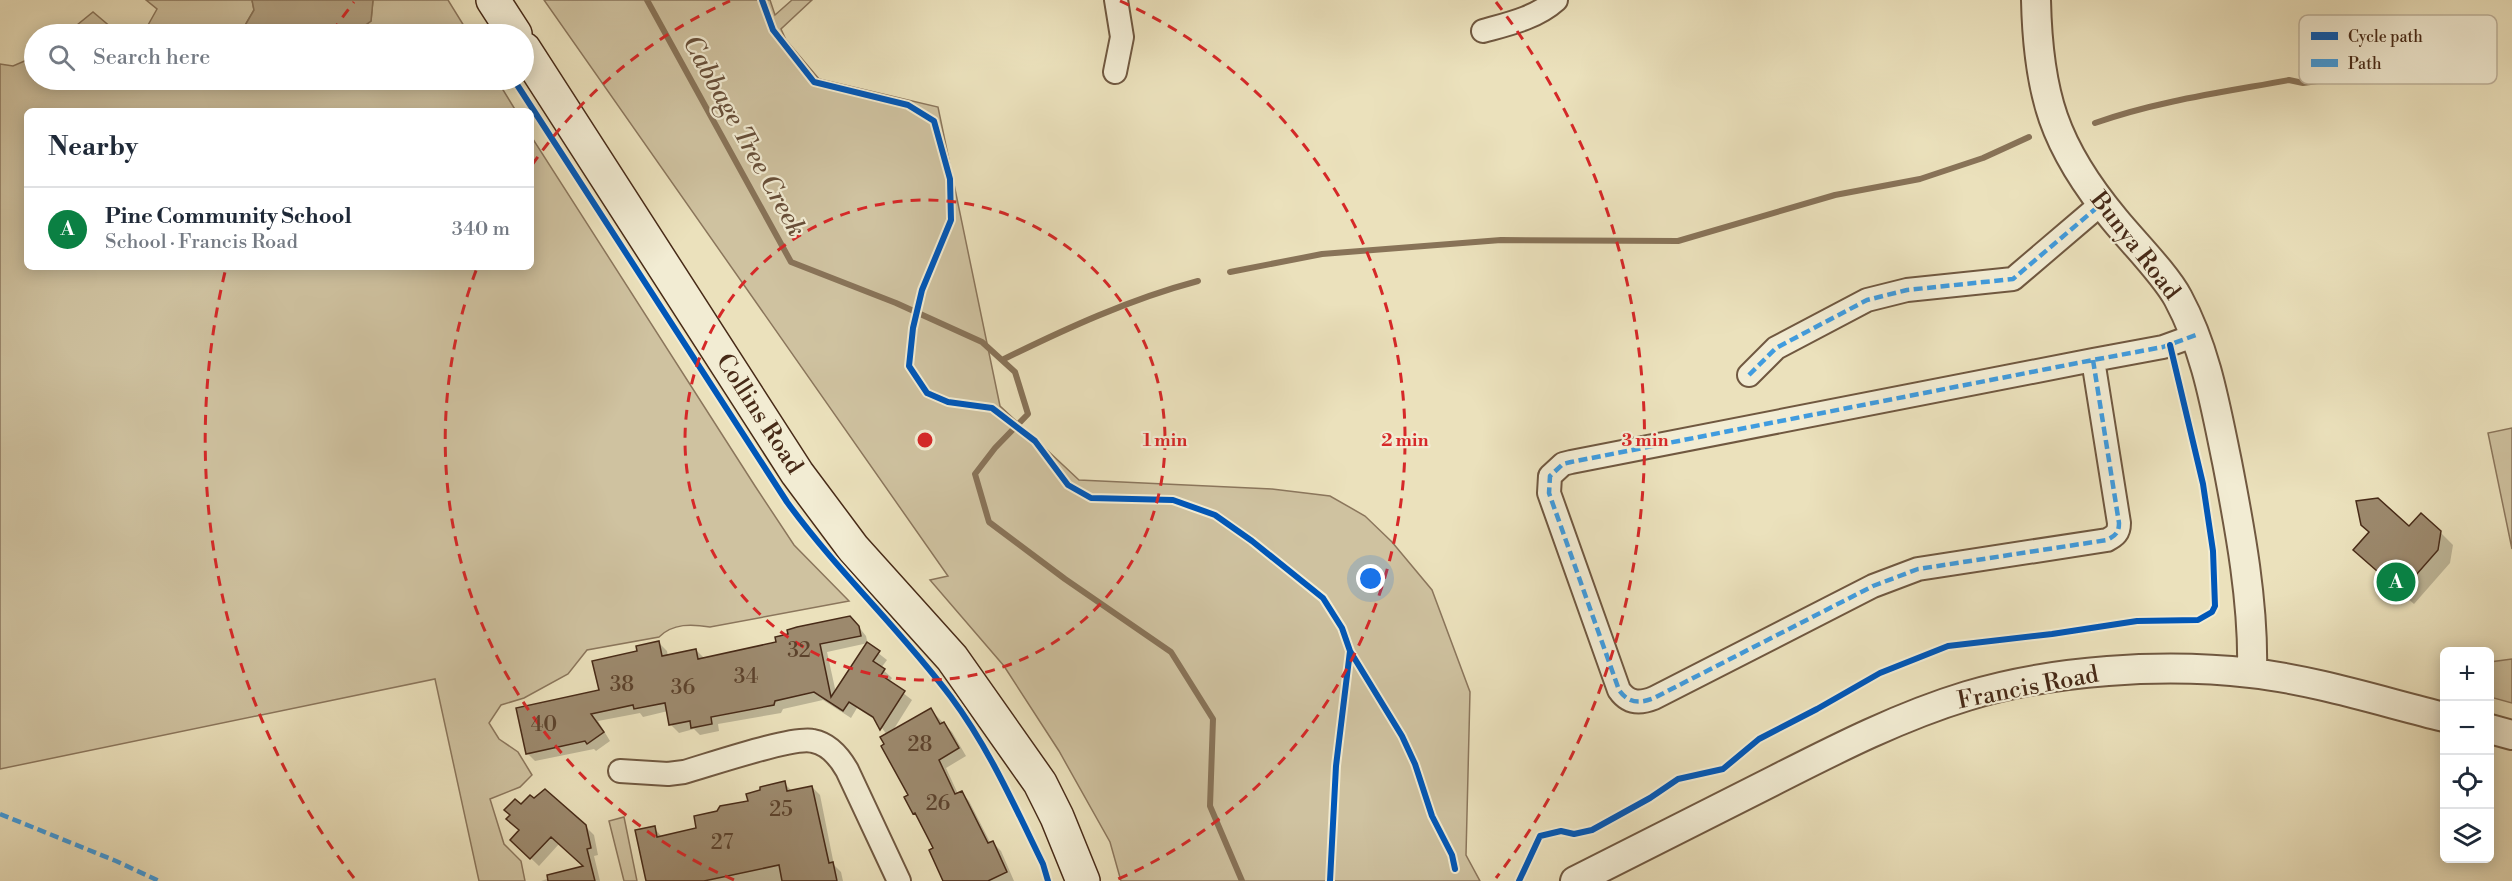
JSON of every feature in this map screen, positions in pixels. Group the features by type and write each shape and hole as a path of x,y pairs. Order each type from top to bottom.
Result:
{"main road":[{"path":"493,0 508,24"},
{"name":"Collins Road","path":"534,65 797,473 853,548 952,658 1046,794 1083,881"},
{"name":"Collins Road","path":"1021,759 1030,790 1047,827 1067,881"}],"street":[{"path":"1115,72 1122,37 1116,0"},
{"path":"1483,31 1523,20 1550,6 1556,0"},
{"name":"Bunya Road","path":"2036,0 2037,34 2048,104 2063,143 2101,204 2176,295 2196,335 2221,433 2240,528 2252,641 2252,673"},
{"path":"1749,375 1776,348 1867,300 1907,290 2013,279 2101,204"},
{"path":"2093,360 2119,523 2119,531 2115,536 2107,540 1907,572 1873,586 1645,702 1631,701 1619,690 1549,493 1550,476 1563,464 2093,360 2163,347 2196,335"},
{"name":"Francis Road","path":"1575,881 1861,737 1967,696 2025,683 2099,672 2174,669 2252,673 2298,681 2440,716"},
{"path":"2494,730 2512,735"},
{"path":"621,771 668,774 684,772 802,740 825,745 842,760 898,881"}],"shaded area":[{"path":"146,0 252,0 254,10 246,24 149,24 157,9"},
{"path":"252,0 373,0 371,21 367,24 246,24 254,10"},
{"path":"373,0 448,0 463,24 367,24 371,21"},
{"path":"544,0 770,0 775,15 792,0 812,0 781,29 786,40 819,79 938,107 1000,406 1079,480 1272,489 1330,496 1365,516 1392,542 1432,590 1470,692 1466,855 1480,881 1121,881 1110,842 1059,751 1004,666 930,580 948,576"},
{"path":"93,12 107,24 78,24"},
{"path":"24,61 24,90 503,90 514,108 24,108 24,270 534,270 534,141 794,545 849,601 710,627 696,625 677,627 664,632 659,637 587,650 568,674 524,698 501,705 489,723 499,739 518,752 532,775 520,787 490,799 504,844 521,861 525,881 479,881 435,679 0,769 0,64 13,66"},
{"path":"2512,428 2512,549 2488,433"},
{"path":"2512,659 2512,703 2494,698 2494,661"},
{"path":"624,817 637,881 624,881 609,821"}],"building":[{"path":"2378,498 2409,526 2421,513 2441,531 2438,550 2401,592 2353,550 2369,532 2361,525 2356,501"},
{"path":"850,616 859,626 861,636 820,644 831,697 867,642 880,651 873,661 885,669 881,675 905,691 880,730 873,717 849,702 843,711 814,692 775,701 774,705 711,717 712,724 691,728 690,721 669,725 665,703 634,709 633,705 591,714 604,732 587,744 585,741 526,754 516,708 599,690 592,661 637,651 636,646 659,641 662,656 696,649 698,659 776,642 775,637 788,634 787,630"},
{"path":"931,708 940,724 944,722 959,748 939,760 955,794 962,791 988,843 993,841 1007,872 988,881 943,881 929,850 933,848 904,797 908,795 881,746 884,744 880,737"},
{"path":"785,781 787,791 812,786 829,863 833,862 837,881 782,881 779,865 704,881 646,881 635,830 655,826 657,837 696,828 694,816 717,811 720,806 748,801 746,794 760,790 760,787"},
{"path":"545,789 586,825 591,848 587,849 595,881 548,881 547,875 583,866 551,837 530,859 510,840 519,830 506,819 510,815 504,810 515,799 521,804 530,795 534,798"}],"waterway":[{"name":"Cabbage Tree Creek","path":"647,0 791,262 896,303 982,342 1015,372 1028,414 995,448 975,474 989,522 1065,579 1171,652 1213,719 1210,806 1242,881"},
{"path":"2095,123 2118,115 2215,93 2289,80 2299,82"},
{"path":"1230,272 1322,254 1501,240 1678,241 1835,195 1920,179 1983,158 2029,137"},
{"path":"1002,360 1098,316 1198,281"}],"marked path":[{"path":"1749,375 1776,348 1867,300 1907,290 2013,279 2101,204"},
{"path":"2093,360 2119,523 2117,532 2112,537 2107,540 1918,569 1873,586 1654,698 1634,701 1626,698 1619,690 1549,493 1550,476 1563,464 2093,360 2163,347 2196,335"},
{"path":"0,814 159,881"}],"cycle path":[{"path":"762,0 773,30 814,82 908,105 934,121 950,179 951,220 922,290 913,328 909,366 927,393 948,402 992,408 1035,441 1068,485 1091,498 1173,500 1215,515 1252,541 1323,598 1342,628 1350,651 1336,766 1330,881"},
{"path":"520,90 532,108"},
{"path":"534,111 787,502 931,672 965,716 1012,800 1043,864 1048,881"},
{"path":"1519,881 1540,836 1561,831 1574,834 1592,830 1650,798 1678,779 1723,769 1759,739 1880,673 1948,646 2137,621 2198,620 2212,612 2215,606 2213,551 2203,484 2170,345"},
{"path":"1350,651 1402,736 1415,764 1432,816 1452,855 1455,869"}],"place":[{"name":"Pine Community School","path":"2396,582"}]}
